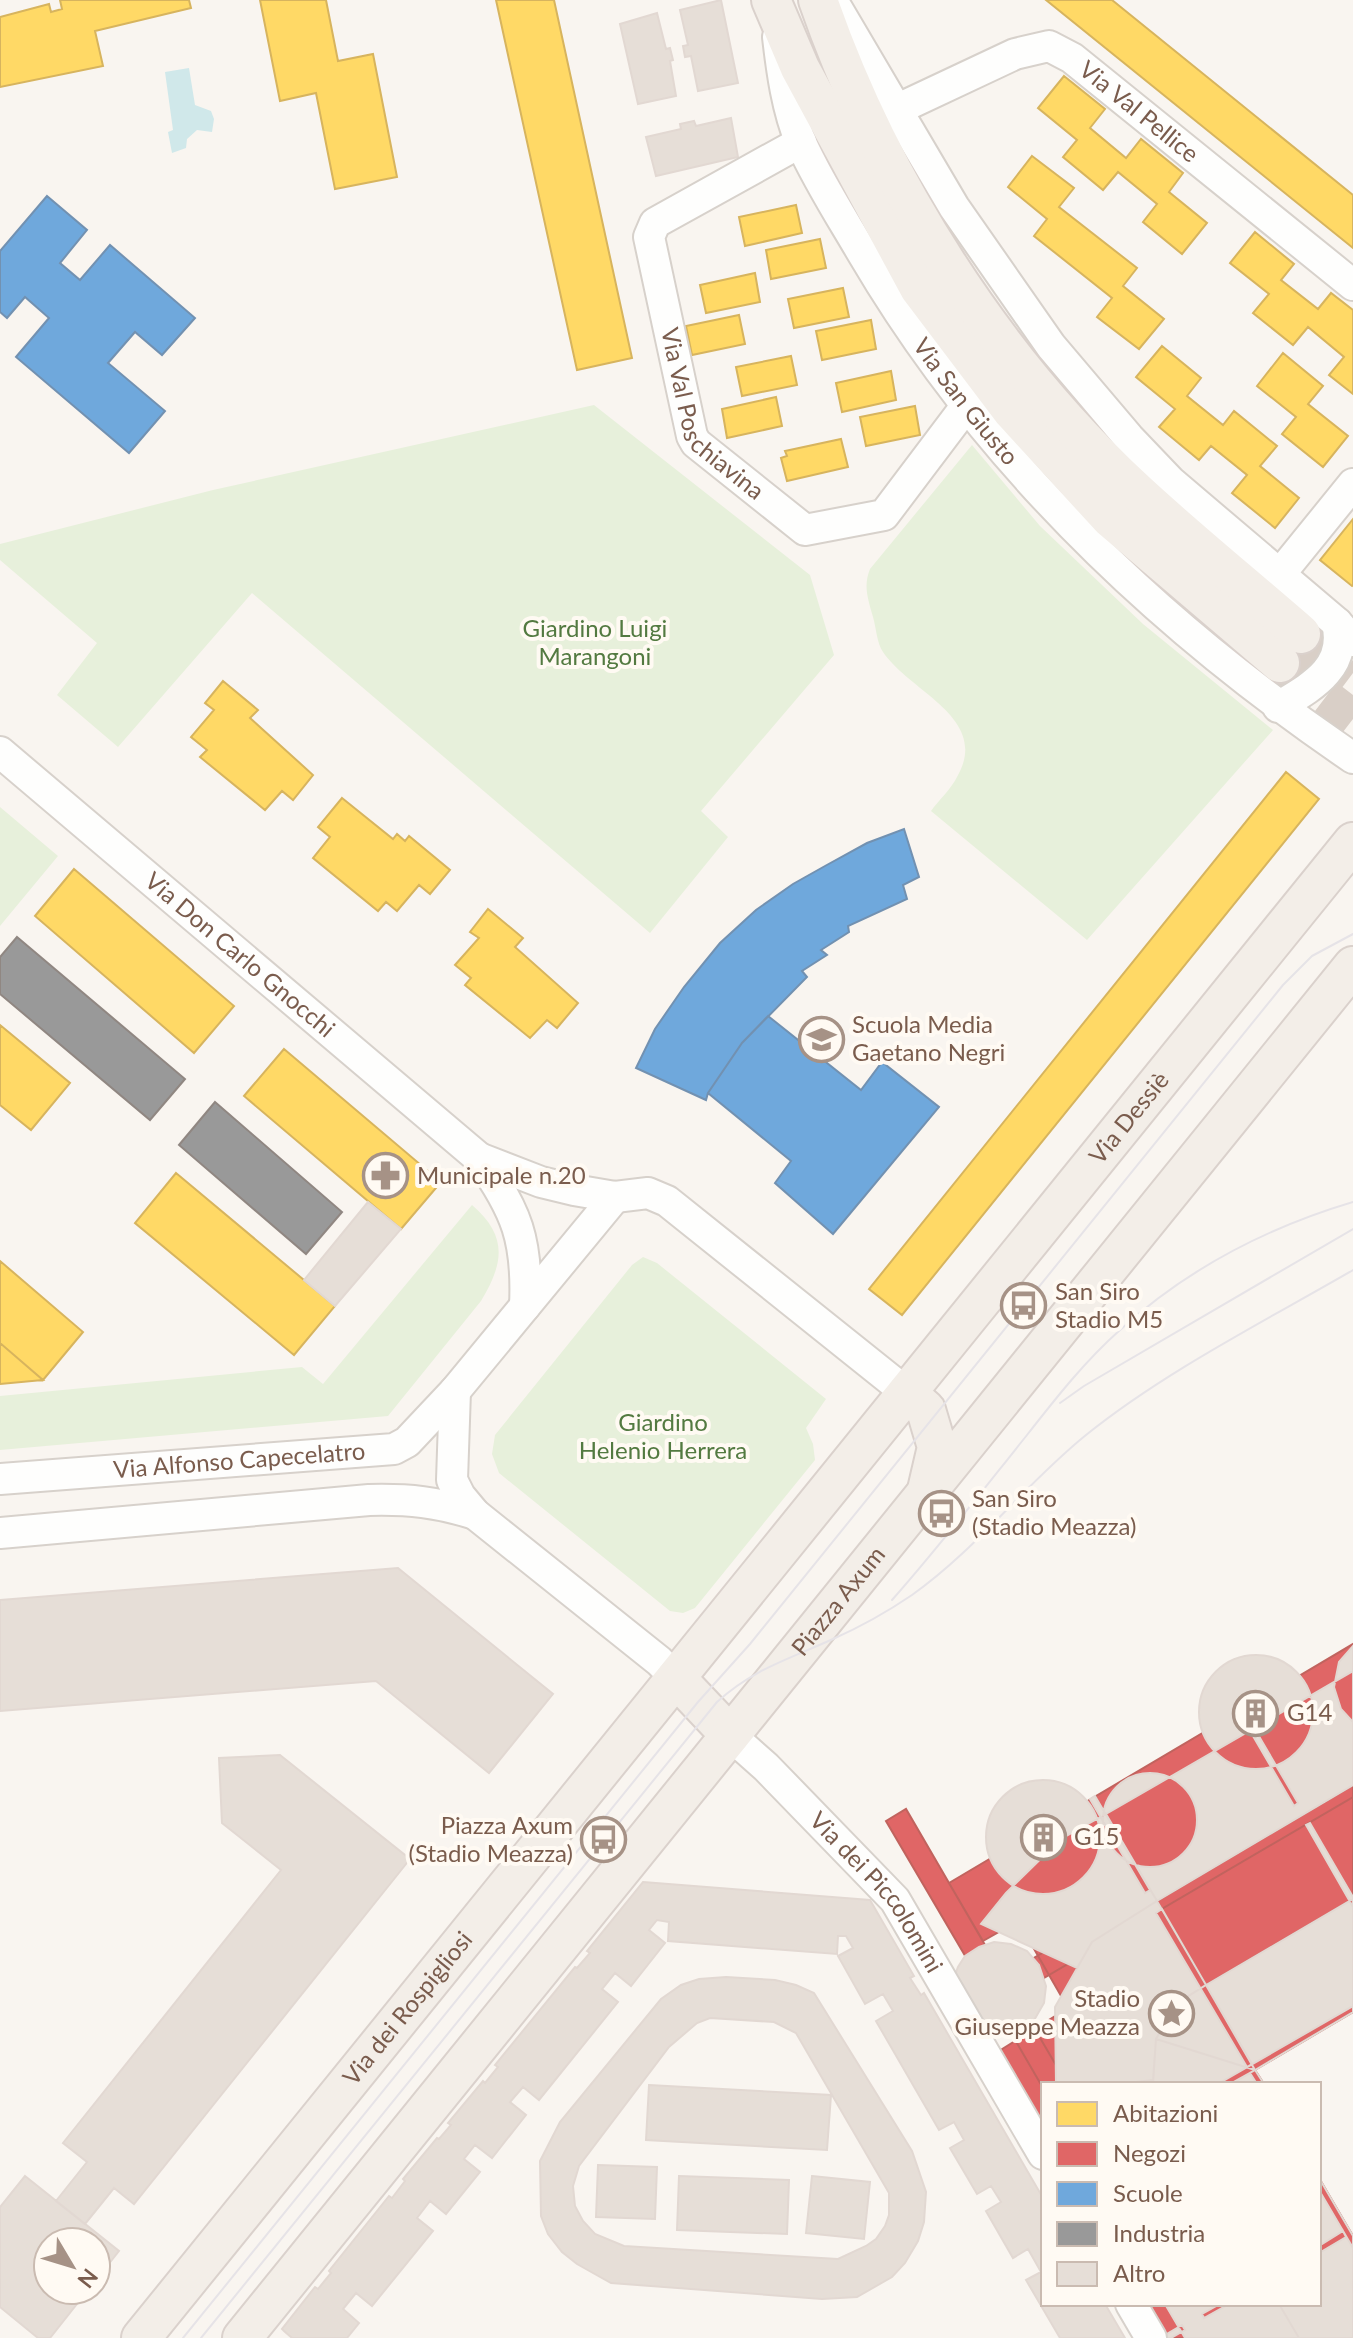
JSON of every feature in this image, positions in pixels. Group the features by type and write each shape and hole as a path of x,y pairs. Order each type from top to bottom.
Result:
{"main road":[{"name":"Via San Giusto","path":"773,7 800,68 919,288 1012,411 1110,518 1291,648 1037,386 946,263 884,160 833,44 818,0"},
{"name":"Via Dessiè","path":"907,1393 1353,842"},
{"path":"926,1493 1353,966"},
{"name":"Piazza Axum","path":"730,1735 926,1493 937,1447 926,1410 907,1393"},
{"path":"242,2338 730,1735 676,1678 907,1393"},
{"name":"Via dei Rospigliosi","path":"141,2338 676,1678"}],"street":[{"path":"832,0 954,207 1051,346 1171,482 1345,632 1337,656 1325,674 1278,707"},
{"name":"Via San Giusto","path":"773,7 784,82 801,142 890,300 967,405 999,446 1078,533 1156,606 1278,707 1353,758"},
{"name":"Via Val Pellice","path":"898,109 1015,54 1049,46 1072,58 1353,285"},
{"name":"Via Val Poschiavina","path":"801,142 655,223 650,229 652,253 696,443 805,530 822,528 884,515 967,405"},
{"path":"1280,574 1353,484"},
{"name":"Via Don Carlo Gnocchi","path":"0,752 479,1158"},
{"path":"479,1158 503,1192 522,1240 527,1271 525,1306"},
{"name":"Piazza Axum","path":"479,1158 541,1182 615,1197 648,1193 667,1201 907,1393"},
{"path":"615,1197 455,1391 452,1480 475,1514 659,1661 676,1678"},
{"name":"Via Alfonso Capecelatro","path":"0,1479 394,1449 407,1442 455,1391"},
{"name":"Via Alfonso Capecelatro","path":"0,1533 410,1498 475,1514"},
{"name":"Via dei Piccolomini","path":"730,1735 766,1767 895,1900 1041,2151"},
{"path":"1132,2306 1151,2338"}],"green space":[{"name":"Giardino Luigi Marangoni","path":"594,405 810,575 834,655 701,811 728,837 650,933 252,593 118,747 57,695 97,643 0,560 0,544 213,490"},
{"path":"972,445 1040,526 1143,624 1273,730 1087,940 931,811 957,777 965,756 964,738 956,722 943,708 883,652 868,598 870,569"},
{"path":"0,807 58,856 0,926"},
{"path":"472,1205 484,1216 497,1239 498,1262 489,1287 388,1416 0,1450 0,1396 302,1367 323,1384"},
{"name":"Giardino Helenio Herrera","path":"643,1257 657,1263 826,1399 806,1428 813,1444 815,1460 695,1608 683,1613 670,1611 499,1473 492,1454 495,1435 632,1265"}],"water":[{"path":"189,68 195,105 211,111 214,119 212,132 197,130 187,139 186,148 172,153 168,132 173,130 165,72"}],"building: Abitazioni":[{"path":"60,0 189,0 191,8 95,31 103,66 0,87 0,17 49,4 51,12 62,9"},
{"path":"260,0 326,0 338,61 373,54 397,177 335,189 316,93 280,101"},
{"path":"496,0 554,0 632,358 577,370"},
{"path":"1046,0 1112,0 1353,195 1353,248"},
{"path":"1064,76 1105,109 1090,128 1126,158 1141,139 1183,173 1169,192 1207,223 1182,254 1143,222 1157,204 1118,172 1103,190 1063,157 1077,140 1038,108"},
{"path":"1032,156 1074,188 1059,207 1137,268 1123,286 1164,319 1139,349 1097,317 1112,298 1034,236 1047,219 1008,187"},
{"path":"796,205 802,233 745,246 739,217"},
{"path":"1255,232 1294,264 1281,280 1318,309 1331,293 1353,310 1353,394 1329,375 1344,357 1308,327 1293,345 1253,313 1269,294 1230,263"},
{"path":"820,239 826,268 771,279 766,250"},
{"path":"755,273 760,302 706,313 700,285"},
{"path":"843,288 849,317 794,328 788,299"},
{"path":"739,315 745,344 692,355 686,326"},
{"path":"871,320 876,349 822,360 816,331"},
{"path":"1162,346 1201,378 1187,396 1223,425 1234,411 1277,446 1260,466 1299,498 1275,528 1232,493 1247,475 1211,446 1199,460 1159,427 1175,409 1136,377"},
{"path":"1283,353 1323,386 1308,404 1348,436 1323,467 1282,434 1296,417 1257,386"},
{"path":"791,356 797,385 742,396 736,367"},
{"path":"891,371 896,400 842,412 836,383"},
{"path":"776,397 782,426 727,438 722,409"},
{"path":"915,406 920,435 866,446 860,417"},
{"path":"841,439 848,467 787,481 781,458 787,456 785,451"},
{"path":"1353,519 1353,585 1352,586 1320,560"},
{"path":"223,681 258,710 250,718 313,775 293,800 282,791 265,810 200,757 207,750 191,737 214,710 205,703"},
{"path":"1286,772 1319,799 902,1315 869,1289"},
{"path":"342,798 393,839 397,834 405,841 409,836 450,870 430,894 419,885 397,911 386,902 378,911 313,858 330,837 318,827"},
{"path":"74,869 234,1006 194,1053 35,916"},
{"path":"488,909 523,938 515,947 578,1003 557,1028 547,1020 530,1038 465,985 471,978 455,965 479,938 470,932"},
{"path":"0,1025 70,1083 31,1130 0,1105"},
{"path":"284,1049 441,1182 401,1229 244,1096"},
{"path":"176,1173 335,1306 294,1355 135,1223"},
{"path":"0,1261 83,1332 43,1380 0,1343"},
{"path":"0,1343 43,1380 0,1384"}],"building: Negozi":[{"name":"Stadio Giuseppe Meazza","path":"1353,1644 1353,2012 1255,2070 1263,2082 1041,2082 1041,2142 991,2056 1068,2008 1018,1921 983,1941 949,1883"},
{"path":"1353,1771 1353,1797 1015,1995 1066,2082 1041,2082 1041,2085 996,2007 973,2019 961,2002 984,1988 886,1821 906,1809 1003,1976"},
{"path":"1353,1785 1353,1899 1206,1985 1157,1901"},
{"path":"1321,2181 1353,2236 1353,2338 1156,2338 1137,2306 1321,2306"},
{"path":"1171,2306 1197,2306 1216,2338 1190,2338"}],"building: Scuole":[{"path":"47,196 87,230 60,263 80,280 110,245 195,318 162,355 135,332 108,363 165,411 129,453 16,357 49,318 25,297 7,318 0,312 0,251"},
{"path":"904,829 919,877 903,885 907,899 848,926 849,932 821,950 827,955 802,971 807,977 742,1043 706,1100 636,1068 655,1029 684,987 720,943 756,910 793,884 867,843"},
{"path":"768,1016 861,1090 882,1062 939,1107 833,1234 775,1183 791,1161 708,1093 742,1043"}],"building: Industria":[{"path":"17,937 185,1079 150,1120 0,994 0,957"},
{"path":"215,1102 342,1212 306,1254 179,1145"}],"building: Altro":[{"path":"721,0 738,83 698,91 691,56 685,57 683,46 688,45 680,10"},
{"path":"657,13 666,49 670,48 673,60 670,61 676,96 638,104 620,24"},
{"path":"731,118 738,157 656,176 646,137 681,129 680,124 694,121 696,126"},
{"path":"368,1202 401,1229 335,1306 304,1280"},
{"path":"398,1568 553,1694 489,1773 376,1681 0,1711 0,1600"},
{"path":"1353,1646 1353,1722 1341,1709 1334,1687 1339,1662"},
{"name":"G14","path":"1256,1655 1278,1659 1296,1672 1309,1690 1313,1712 1309,1734 1296,1752 1278,1765 1256,1769 1234,1765 1216,1752 1203,1734 1199,1712 1203,1690 1216,1672 1234,1659"},
{"path":"1353,1671 1353,1785 1157,1901 1106,1814"},
{"path":"1243,1709 1298,1803 1294,1806 1239,1712"},
{"path":"280,1755 410,1859 134,2204 114,2188 85,2224 56,2201 87,2162 63,2143 281,1870 222,1823 219,1758"},
{"path":"1150,1773 1168,1777 1183,1787 1193,1802 1197,1820 1193,1838 1183,1853 1168,1863 1150,1867 1132,1863 1117,1853 1107,1838 1103,1820 1107,1802 1117,1787 1132,1777"},
{"name":"G15","path":"1043,1780 1065,1784 1083,1797 1096,1815 1100,1837 1096,1859 1083,1877 1065,1890 1043,1894 1021,1890 1003,1877 990,1859 986,1837 990,1815 1003,1797 1021,1784"},
{"path":"1095,1796 1150,1890 1145,1893 1090,1799"},
{"path":"1106,1814 1157,1901 1092,1942 1077,1968 981,1924 1006,1893 1061,1839"},
{"path":"1310,1823 1353,1897 1353,1907 1306,1825"},
{"path":"643,1882 870,1900 914,1976 910,1978 921,1995 924,1993 1041,2195 1041,2272 1028,2249 1013,2258 986,2211 1001,2202 991,2186 977,2194 950,2148 964,2140 954,2122 939,2130 876,2021 893,2011 883,1994 865,2004 838,1956 853,1948 846,1936 838,1936 837,1954 668,1941 669,1922 657,1920 649,1930 665,1943 631,1986 615,1973 602,1989 618,2002 539,2100 523,2087 510,2102 526,2115 492,2158 475,2145 464,2159 480,2172 446,2214 430,2201 417,2218 433,2231 372,2306 356,2293 343,2309 359,2323 347,2338 292,2338 282,2329 315,2287 318,2289 331,2273 329,2271 389,2196 392,2198 405,2181 403,2179 451,2125 448,2123 483,2081 485,2083 498,2067 495,2065 575,1967 590,1953 587,1951"},
{"path":"1353,1899 1353,2012 1255,2070 1206,1985"},
{"path":"1157,1901 1206,1985 1176,2004 1156,2039 1153,2080 1056,2082 1055,2007 1092,1942"},
{"path":"1162,1909 1252,2064 1247,2067 1156,1913"},
{"path":"994,1942 1011,1944 1027,1951 1039,1965 1046,1986 1044,2003 1033,2022 1019,2032 1000,2036 981,2033 952,1983 965,1956"},
{"path":"699,1979 775,1980 814,1993 912,2151 926,2192 924,2222 918,2241 892,2277 857,2297 822,2299 611,2283 577,2264 562,2252 548,2234 541,2216 540,2161 560,2122 661,1999 681,1985","holes":["710,2018 774,2022 796,2033 889,2193 889,2215 876,2239 838,2259 624,2246 595,2234 575,2206 573,2186 579,2166 669,2047 697,2023"]},
{"path":"1206,1985 1255,2070 1156,2039 1176,2004"},
{"path":"1353,2006 1353,2012 1234,2082 1221,2082"},
{"path":"1156,2039 1255,2070 1234,2082 1153,2082"},
{"path":"1255,2070 1263,2082 1256,2082 1250,2073"},
{"path":"1255,2070 1263,2082 1234,2082"},
{"path":"649,2085 831,2095 827,2150 646,2140"},
{"path":"598,2165 657,2167 655,2219 596,2217"},
{"path":"25,2176 88,2226 32,2226 32,2306 75,2306 50,2338 38,2338 0,2307 0,2207"},
{"path":"679,2176 789,2180 787,2234 677,2230"},
{"path":"812,2176 870,2182 864,2239 806,2233"},
{"path":"1321,2181 1353,2236 1353,2248 1321,2193"},
{"path":"1321,2181 1353,2236 1353,2338 1299,2338 1280,2306 1321,2306"},
{"path":"1343,2231 1346,2237 1321,2252 1321,2245"},
{"path":"112,2245 119,2251 112,2260"},
{"path":"1041,2272 1041,2306 1026,2280"},
{"path":"1041,2306 1106,2306 1125,2338 1060,2338"},
{"path":"1166,2306 1280,2306 1299,2338 1185,2338"},
{"path":"1216,2306 1225,2306 1204,2318 1202,2314"},
{"path":"1182,2325 1185,2330 1171,2338 1160,2338"}],"tunnel":[{"path":"1301,634 1353,673"},
{"path":"1280,663 1353,719"}],"tram line":[{"path":"183,2338 1283,985 1312,956 1353,934"},
{"path":"892,1600 1071,1380 1120,1330 1173,1288 1229,1252 1289,1224 1353,1202"},
{"path":"1060,1403 1353,1229"},
{"path":"201,2338 717,1702 758,1673 853,1629 912,1595 958,1558 1063,1454 1116,1412 1216,1348 1353,1270"}],"place":[{"name":"Scuola Media Gaetano Negri","path":"821,1039"},
{"name":"Municipale n.20","path":"386,1176"},
{"name":"San Siro Stadio M5","path":"1024,1306"},
{"name":"San Siro (Stadio Meazza)","path":"941,1513"},
{"name":"G14","path":"1256,1713"},
{"name":"G15","path":"1043,1837"},
{"name":"Piazza Axum (Stadio Meazza)","path":"604,1840"},
{"name":"Stadio Giuseppe Meazza","path":"1171,2013"}]}
